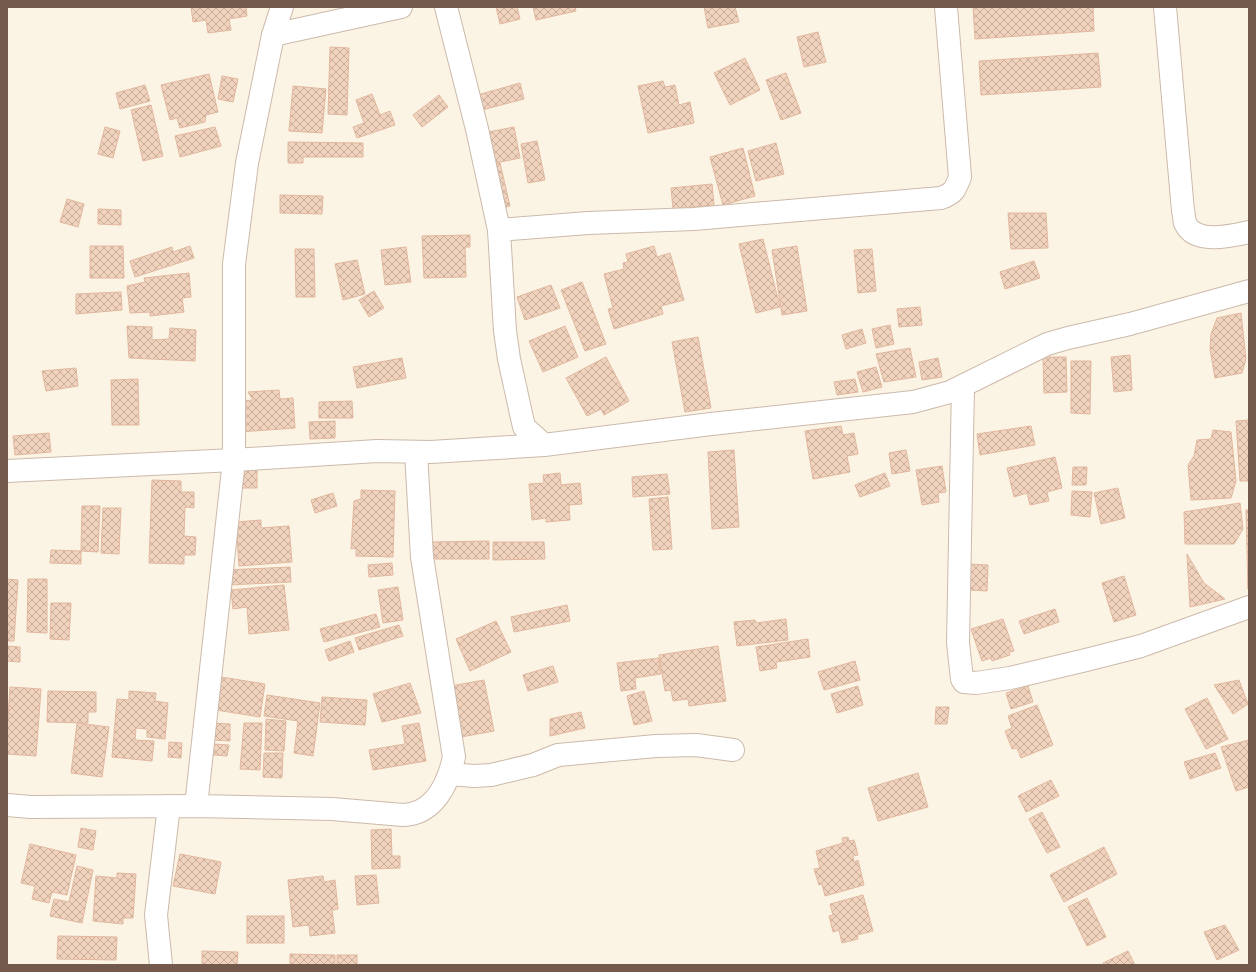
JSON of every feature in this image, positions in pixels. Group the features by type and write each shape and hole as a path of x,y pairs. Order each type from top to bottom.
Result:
{"street":[{"path":"196,806 234,460 234,264 247,163 273,35 282,7"},
{"path":"273,35 401,7"},
{"path":"446,7 477,128 499,230 505,331 509,359 524,427 544,446"},
{"path":"499,230 588,223 702,218 940,198 949,195 955,190 960,177 946,7"},
{"path":"1165,7 1185,223 1190,230 1197,235 1208,237 1225,237 1249,232"},
{"path":"7,471 234,460 377,451 416,452 544,446 711,424 913,402 950,392 1047,344 1130,324 1249,291"},
{"path":"963,386 958,643 962,679 964,682 985,683 1010,678 1141,646 1249,607"},
{"path":"514,447 524,427"},
{"path":"7,805 32,807 196,806 332,809 403,815 411,815 424,810 443,788 450,774 454,757 422,557 416,452"},
{"path":"450,774 491,775 533,765 558,755 656,746 696,745 733,750"},
{"path":"161,965 156,915 169,806"}],"building":[{"path":"191,7 246,7 247,16 229,19 231,30 208,33 206,20 193,22"},
{"path":"496,7 517,7 520,19 500,24"},
{"path":"533,7 575,7 576,11 536,20"},
{"path":"704,7 735,7 739,22 708,28"},
{"path":"973,7 1093,7 1094,31 975,39"},
{"path":"818,32 826,62 804,67 797,37"},
{"path":"330,47 349,48 347,115 328,114"},
{"path":"1098,53 1101,87 981,95 979,61"},
{"path":"745,58 760,90 730,105 714,73"},
{"path":"786,73 801,113 781,120 766,80"},
{"path":"209,74 218,112 206,115 205,122 180,128 177,118 170,120 161,85"},
{"path":"222,76 238,79 233,102 218,99"},
{"path":"663,81 665,87 675,85 679,105 690,102 694,123 648,133 638,86"},
{"path":"520,83 524,99 478,111 474,96"},
{"path":"145,85 150,101 120,109 116,93"},
{"path":"293,86 326,89 322,133 289,131"},
{"path":"372,94 380,115 390,111 395,125 357,138 353,127 364,123 356,100"},
{"path":"439,95 448,107 422,127 413,115"},
{"path":"151,105 163,156 143,161 131,110"},
{"path":"105,127 120,131 113,158 98,154"},
{"path":"215,127 221,146 180,157 175,136"},
{"path":"514,127 520,158 490,164 483,133"},
{"path":"537,141 545,180 528,183 521,144"},
{"path":"288,142 363,143 363,157 303,157 303,163 288,163"},
{"path":"776,143 784,174 756,181 748,151"},
{"path":"743,148 755,196 723,205 710,157"},
{"path":"500,163 510,206 498,209 487,166"},
{"path":"712,184 714,205 673,209 671,188"},
{"path":"280,195 323,196 322,214 280,213"},
{"path":"67,199 84,204 78,227 60,222"},
{"path":"98,209 121,210 121,225 98,224"},
{"path":"1008,213 1046,213 1048,248 1011,249"},
{"path":"470,235 470,247 465,247 466,277 424,278 422,236"},
{"path":"763,239 780,307 756,313 739,244"},
{"path":"90,246 123,246 124,278 90,278"},
{"path":"190,246 194,258 135,277 130,261 172,247 173,252"},
{"path":"654,246 657,257 670,253 684,300 661,306 663,314 614,329 608,309 613,308 604,274 624,269 623,263 628,262 626,254"},
{"path":"797,246 807,311 782,315 772,250"},
{"path":"406,247 411,282 385,285 381,250"},
{"path":"295,249 314,249 315,297 296,297"},
{"path":"872,249 876,291 858,293 854,250"},
{"path":"357,260 365,294 343,300 335,264"},
{"path":"1034,261 1040,278 1005,289 1000,272"},
{"path":"189,273 191,297 182,298 184,312 150,316 150,312 130,313 127,286 145,282 144,278"},
{"path":"582,282 606,344 585,351 561,290"},
{"path":"551,285 560,308 525,320 517,297"},
{"path":"374,291 384,308 369,317 359,300"},
{"path":"121,292 122,310 76,314 76,294"},
{"path":"920,307 922,325 899,327 897,309"},
{"path":"1241,313 1246,359 1242,373 1215,378 1210,349 1211,334 1217,318"},
{"path":"890,325 894,344 876,348 872,329"},
{"path":"127,326 152,327 152,340 169,339 170,328 196,330 195,361 129,358"},
{"path":"565,326 578,357 543,372 529,341"},
{"path":"862,329 866,343 846,349 842,335"},
{"path":"698,337 711,408 685,412 672,342"},
{"path":"910,348 916,377 884,382 876,354"},
{"path":"1130,355 1132,390 1114,392 1111,357"},
{"path":"606,357 629,401 604,415 601,409 587,416 566,378"},
{"path":"1043,357 1066,357 1067,392 1044,393"},
{"path":"402,358 406,378 357,388 353,367"},
{"path":"938,358 942,377 922,380 919,362"},
{"path":"1071,361 1091,361 1090,414 1071,413"},
{"path":"876,367 882,387 863,392 857,372"},
{"path":"76,368 78,386 46,391 42,371"},
{"path":"138,379 139,425 112,425 111,380"},
{"path":"855,379 858,392 837,395 834,382"},
{"path":"279,390 280,399 293,398 295,428 240,432 238,401 253,400 248,392"},
{"path":"352,401 353,418 319,418 319,402"},
{"path":"1249,420 1249,481 1240,481 1236,421"},
{"path":"335,421 335,438 310,439 309,422"},
{"path":"841,426 843,435 854,433 858,454 847,456 850,472 813,479 805,431"},
{"path":"1031,426 1035,445 980,455 977,434"},
{"path":"1213,430 1231,432 1236,481 1231,498 1191,500 1188,465 1194,456 1197,440 1211,439"},
{"path":"49,433 51,452 15,455 13,436"},
{"path":"734,450 739,527 712,529 708,452"},
{"path":"906,450 910,471 892,474 889,453"},
{"path":"1055,457 1062,488 1047,492 1049,501 1030,505 1027,493 1014,497 1007,468"},
{"path":"942,466 946,492 938,493 939,502 922,505 916,470"},
{"path":"1073,467 1087,467 1086,485 1072,485"},
{"path":"237,468 257,468 257,488 236,488"},
{"path":"560,473 561,485 580,483 582,504 569,505 570,520 546,522 546,518 532,520 529,484 544,483 543,475"},
{"path":"885,473 890,486 860,497 855,485"},
{"path":"667,474 670,494 633,497 632,477"},
{"path":"152,480 181,481 181,492 194,492 194,508 185,507 184,536 196,537 195,555 184,555 184,564 149,563"},
{"path":"1118,488 1125,518 1101,524 1094,493"},
{"path":"361,490 395,491 393,557 356,556 356,548 351,549 354,501 361,499"},
{"path":"1072,491 1092,492 1090,517 1071,515"},
{"path":"333,493 337,506 315,513 311,500"},
{"path":"668,497 672,549 653,550 649,499"},
{"path":"1240,503 1243,529 1234,544 1185,544 1184,512"},
{"path":"82,506 100,506 98,552 81,551"},
{"path":"103,508 121,508 119,554 101,553"},
{"path":"1246,510 1249,510 1248,589"},
{"path":"261,520 261,528 289,526 292,562 239,566 236,522"},
{"path":"489,541 489,559 433,559 432,542"},
{"path":"493,542 544,542 545,559 493,560"},
{"path":"51,550 81,551 81,564 50,563"},
{"path":"1187,554 1204,583 1225,599 1190,607"},
{"path":"392,563 393,575 369,577 368,565"},
{"path":"970,564 988,565 987,591 970,590"},
{"path":"290,567 291,582 228,585 226,570"},
{"path":"1124,576 1136,615 1114,622 1102,583"},
{"path":"7,579 18,580 14,641 7,641"},
{"path":"28,579 47,579 47,633 27,632"},
{"path":"284,585 289,630 249,634 247,607 233,609 231,590"},
{"path":"398,587 403,620 383,623 378,590"},
{"path":"51,603 71,603 69,640 50,639"},
{"path":"567,605 570,621 514,632 511,617"},
{"path":"1055,609 1059,622 1024,634 1019,621"},
{"path":"376,614 380,627 324,642 320,629"},
{"path":"786,619 788,640 737,646 734,622 755,620 756,623"},
{"path":"1003,619 1014,651 1009,652 1010,655 992,661 991,658 982,661 971,629"},
{"path":"496,621 511,652 470,671 456,639"},
{"path":"399,625 403,636 359,650 355,638"},
{"path":"808,639 810,657 776,662 777,668 760,671 756,647"},
{"path":"350,641 354,652 329,661 325,650"},
{"path":"7,646 20,647 20,662 7,661"},
{"path":"718,646 726,701 689,706 688,699 673,701 671,690 665,691 659,655"},
{"path":"659,658 661,674 635,678 636,689 621,691 617,663"},
{"path":"855,661 860,680 824,690 818,672"},
{"path":"553,666 558,682 528,691 523,675"},
{"path":"221,677 265,684 260,717 216,710"},
{"path":"484,680 494,731 461,737 451,686"},
{"path":"1239,680 1248,704 1233,714 1214,685"},
{"path":"410,683 421,713 382,722 373,694"},
{"path":"858,686 863,705 837,713 831,694"},
{"path":"1028,686 1033,702 1011,709 1006,693"},
{"path":"10,687 41,689 36,756 7,754"},
{"path":"48,691 96,692 96,712 88,712 88,723 47,722"},
{"path":"129,691 156,693 155,701 168,703 165,739 147,737 147,729 136,728 135,740 154,741 152,761 112,757 117,699 129,700"},
{"path":"644,691 652,721 634,725 627,696"},
{"path":"267,695 320,703 313,756 294,753 298,721 264,716"},
{"path":"322,697 367,700 365,725 320,722"},
{"path":"1207,698 1228,739 1206,749 1185,709"},
{"path":"1037,705 1053,745 1021,758 1017,748 1012,749 1005,731 1012,728 1008,716"},
{"path":"936,707 949,707 947,724 935,724"},
{"path":"581,712 585,728 550,736 550,719"},
{"path":"266,719 286,721 284,751 265,750"},
{"path":"77,723 109,727 102,777 71,773"},
{"path":"212,723 230,724 230,741 211,740"},
{"path":"244,723 262,723 260,770 240,769"},
{"path":"419,723 426,761 373,770 369,750 405,744 402,726"},
{"path":"1249,740 1249,787 1236,791 1221,747"},
{"path":"169,742 182,743 181,758 168,757"},
{"path":"214,744 229,745 227,756 213,755"},
{"path":"264,753 283,753 282,778 263,777"},
{"path":"1215,753 1221,768 1190,779 1184,762"},
{"path":"918,773 928,807 878,821 868,788"},
{"path":"1051,780 1059,796 1026,812 1018,796"},
{"path":"1042,812 1060,847 1047,853 1029,819"},
{"path":"81,828 96,831 93,850 78,847"},
{"path":"391,829 392,856 400,856 400,868 372,869 371,830"},
{"path":"848,837 849,841 854,840 858,855 853,856 854,862 858,860 864,885 825,896 822,884 819,885 814,869 820,868 816,851 843,843 842,838"},
{"path":"30,844 76,855 67,895 52,892 49,903 32,899 35,886 21,883"},
{"path":"1104,847 1117,874 1064,902 1050,875"},
{"path":"180,854 221,862 215,894 173,886"},
{"path":"77,866 93,870 82,923 50,916 54,899 69,902"},
{"path":"117,873 136,874 133,918 123,918 123,924 93,921 96,876 117,878"},
{"path":"376,875 379,903 357,905 355,876"},
{"path":"323,876 324,882 335,880 338,909 332,910 335,933 310,936 309,925 293,927 288,880"},
{"path":"863,895 873,931 857,935 858,939 842,943 839,930 833,932 829,916 833,915 830,904"},
{"path":"1087,898 1106,937 1087,946 1068,907"},
{"path":"247,916 284,916 284,943 247,943"},
{"path":"1225,925 1239,950 1217,960 1204,932"},
{"path":"58,936 117,937 116,960 57,959"},
{"path":"202,951 238,952 237,965 202,965"},
{"path":"1128,951 1135,965 1104,965 1103,963"},
{"path":"290,954 335,955 335,965 290,965"},
{"path":"337,955 357,955 357,965 337,965"}]}
